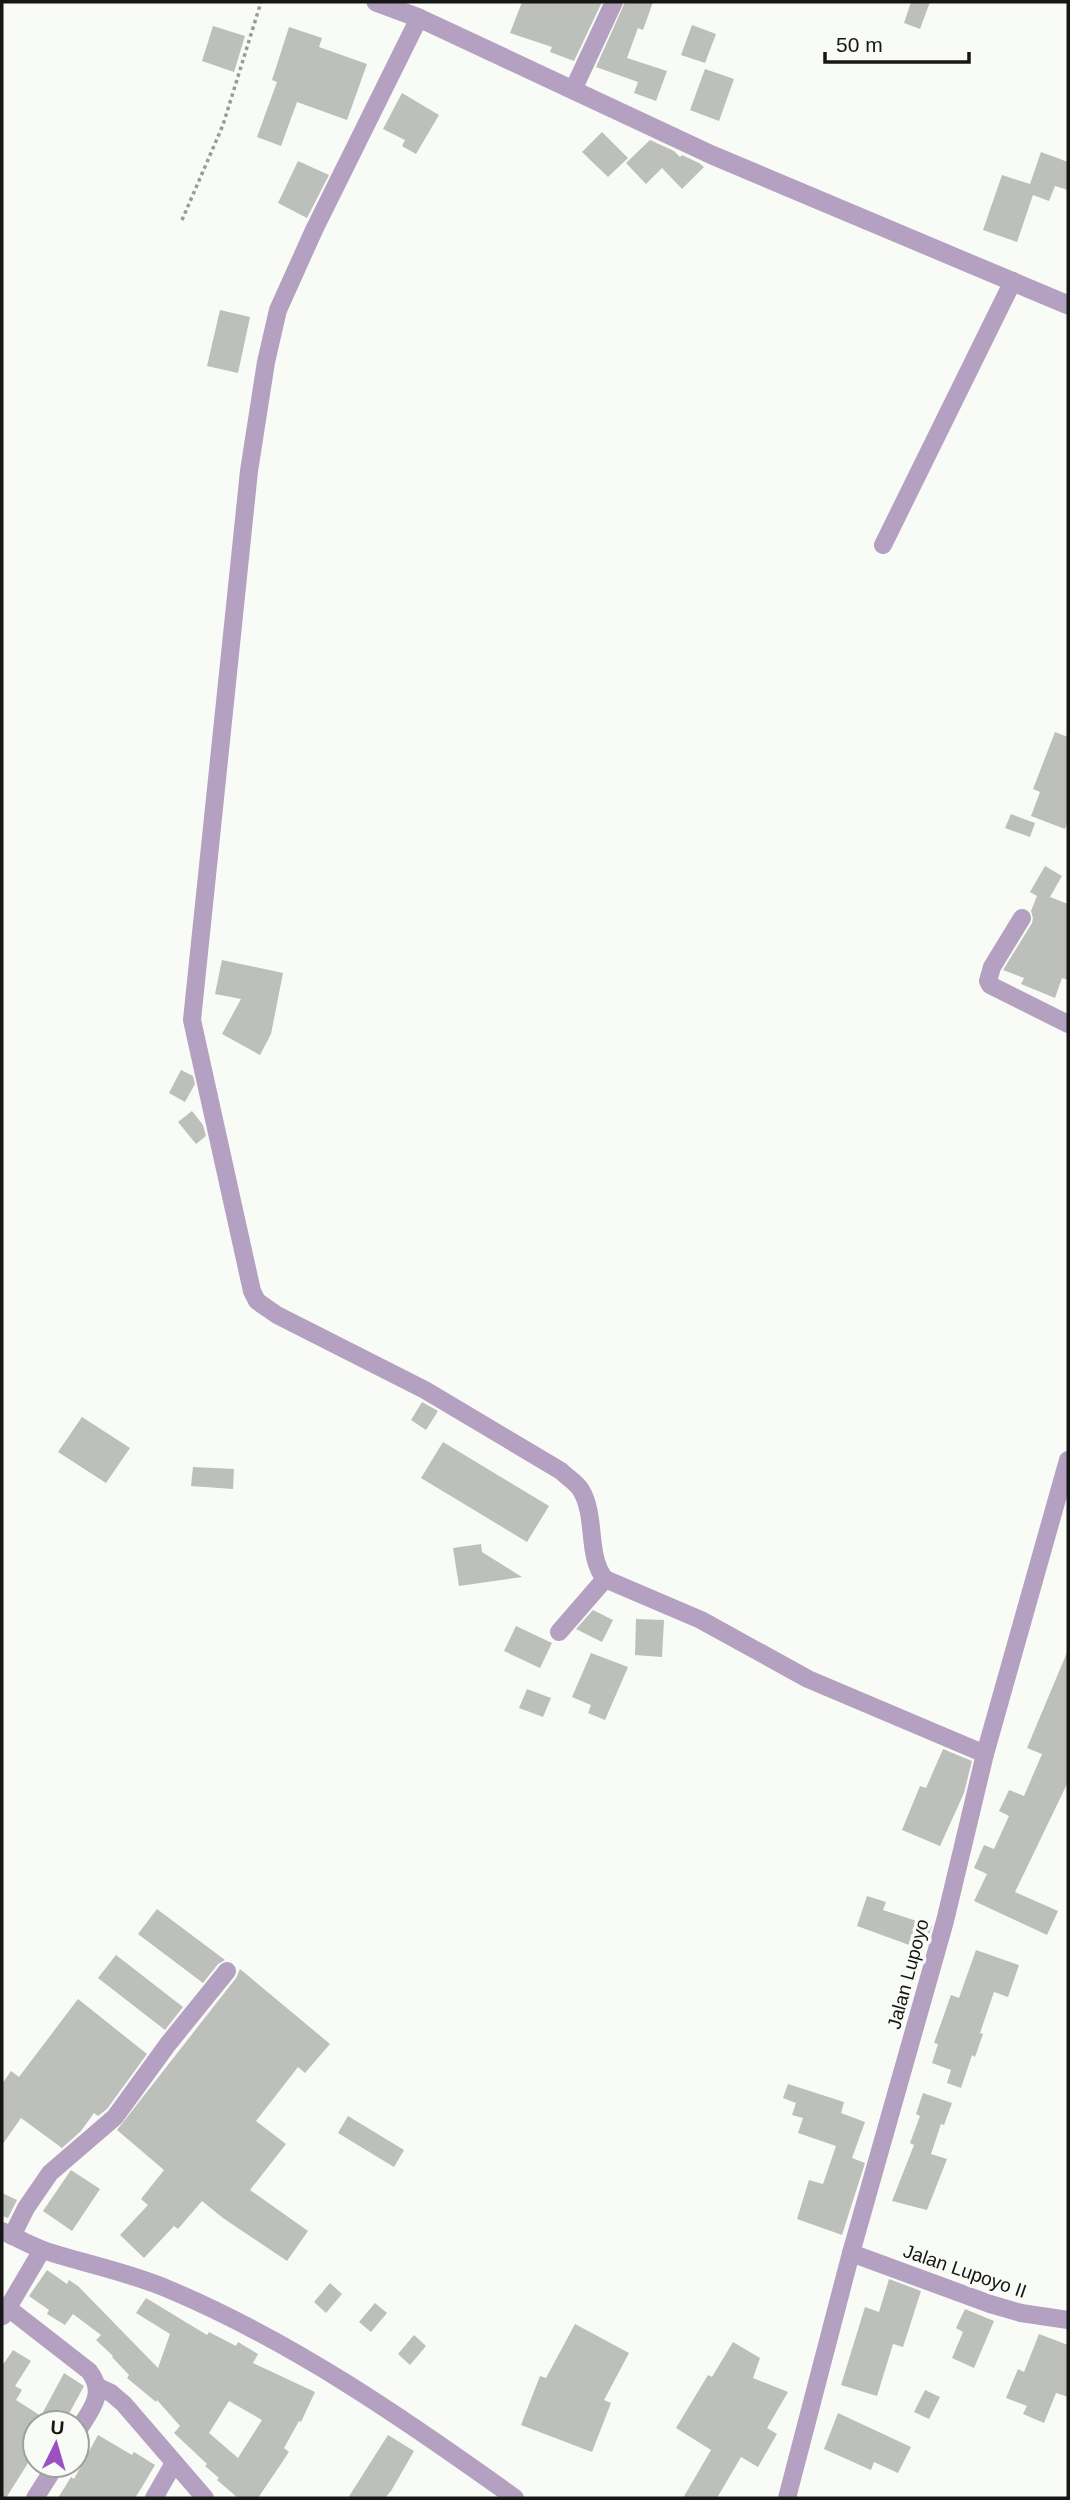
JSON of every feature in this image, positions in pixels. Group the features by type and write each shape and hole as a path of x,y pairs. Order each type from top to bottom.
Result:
{"street":[{"path":"376,2 419,18 712,155 1068,305"},
{"path":"573,90 614,2"},
{"path":"419,18 295,268 278,310 249,471 192,1020 252,1291 257,1301 277,1315 425,1390 561,1471 580,1488 592,1518 596,1564 605,1579 701,1620 808,1679 985,1754"},
{"path":"883,545 1013,281"},
{"path":"1022,918 992,967 988,981 990,985 1068,1024"},
{"name":"Jalan Lupoyo","path":"787,2498 851,2253 938,1946 985,1754 1068,1460"},
{"path":"559,1632 605,1579"},
{"path":"226,1971 115,2117 50,2174 7,2233 42,2250 168,2289 265,2337 342,2382 515,2498"},
{"path":"42,2250 5,2313 89,2371 98,2387 91,2409"},
{"name":"Jalan Lupoyo II","path":"851,2253 990,2304 1021,2313 1068,2320"},
{"path":"98,2387 124,2404 205,2498"},
{"path":"154,2498 174,2463"},
{"path":"35,2498 47,2479"}],"path":[{"path":"182,219 223,125 261,2"}],"building":[{"path":"522,2 602,2 574,61 550,52 552,47 510,33"},
{"path":"625,2 653,2 643,30 638,28 627,58 667,71 656,101 634,93 638,82 596,67"},
{"path":"911,2 930,2 920,29 904,23"},
{"path":"692,25 716,34 705,63 681,55"},
{"path":"213,26 245,36 234,72 202,61"},
{"path":"289,27 322,38 319,47 367,64 347,120 297,102 281,146 257,137 277,82 272,80"},
{"path":"705,69 734,79 719,121 690,110"},
{"path":"402,93 439,115 416,154 402,146 405,140 383,129"},
{"path":"602,132 628,158 608,177 582,152"},
{"path":"650,140 704,167 682,189 662,168 646,184 626,163"},
{"path":"1041,152 1068,162 1068,190 1055,186 1049,201 1033,195 1017,242 983,230 1002,175 1030,184"},
{"path":"298,161 329,175 307,218 278,203"},
{"path":"220,310 250,317 238,373 207,366"},
{"path":"1055,732 1068,737 1068,821 1065,829 1031,816 1040,792 1033,789"},
{"path":"1011,814 1035,823 1030,837 1005,828"},
{"path":"1045,866 1062,876 1050,897 1068,904 1068,980 1062,978 1055,998 1021,984 1024,978 1003,970 1032,923 1031,911 1037,896 1030,892"},
{"path":"222,960 283,973 271,1034 260,1055 222,1034 241,999 215,994"},
{"path":"181,1070 193,1076 195,1084 185,1102 169,1093"},
{"path":"192,1111 203,1125 206,1136 196,1144 178,1122"},
{"path":"422,1402 438,1411 426,1430 411,1420"},
{"path":"82,1417 130,1448 106,1483 58,1452"},
{"path":"443,1442 549,1506 527,1542 421,1478"},
{"path":"193,1467 234,1469 233,1489 191,1486"},
{"path":"481,1544 482,1552 522,1577 459,1586 453,1548"},
{"path":"593,1610 613,1620 602,1642 576,1629"},
{"path":"636,1619 664,1620 662,1657 635,1655"},
{"path":"516,1626 552,1643 540,1668 504,1651"},
{"path":"1068,1650 1068,1782 1015,1892 1058,1911 1047,1935 974,1901 987,1874 974,1868 984,1845 994,1849 1009,1816 999,1811 1009,1790 1024,1796 1042,1754 1027,1748"},
{"path":"591,1653 628,1667 605,1720 588,1713 591,1705 572,1697"},
{"path":"527,1689 551,1698 543,1717 519,1708"},
{"path":"943,1749 972,1761 964,1793 940,1846 902,1830 920,1786 926,1788"},
{"path":"867,1896 886,1902 883,1910 932,1926 923,1950 857,1926"},
{"path":"157,1909 225,1960 218,1964 203,1983 138,1934"},
{"path":"976,1950 1019,1965 1008,1997 994,1992 980,2033 983,2034 975,2057 972,2055 961,2088 947,2083 951,2070 932,2063 938,2044 934,2043 951,1995 959,1998"},
{"path":"116,1955 183,2007 165,2030 98,1978"},
{"path":"240,1969 330,2044 305,2073 298,2067 256,2121 286,2144 250,2190 308,2231 287,2261 202,2201 178,2229 174,2226 144,2258 120,2235 148,2205 141,2199 164,2170 117,2130 236,1978"},
{"path":"78,1999 147,2054 107,2109 98,2116 94,2113 81,2131 62,2148 21,2118 2,2145 2,2084 11,2071 19,2077"},
{"path":"788,2084 844,2102 841,2113 865,2122 852,2158 865,2163 842,2235 797,2219 809,2180 823,2184 836,2146 798,2133 803,2118 792,2115 796,2103 783,2098"},
{"path":"923,2093 952,2103 944,2125 941,2124 931,2154 947,2159 927,2210 892,2201 914,2145 910,2143 920,2116 916,2114"},
{"path":"348,2116 404,2150 394,2167 338,2133"},
{"path":"71,2170 100,2189 72,2231 43,2211"},
{"path":"2,2193 17,2200 8,2218 2,2216"},
{"path":"47,2270 67,2284 69,2280 158,2368 170,2334 136,2313 146,2298 207,2335 209,2332 236,2346 238,2342 258,2354 253,2363 315,2392 301,2422 299,2421 284,2448 289,2452 258,2498 238,2498 217,2480 219,2478 205,2466 207,2464 174,2433 180,2426 157,2400 156,2402 127,2378 129,2375 96,2340 101,2335 73,2314 65,2325 47,2314 49,2310 29,2296","holes":["229,2401 262,2420 238,2458 209,2433"]},
{"path":"889,2279 921,2291 903,2347 893,2344 877,2396 841,2385 865,2307 879,2312"},
{"path":"330,2283 342,2294 326,2313 314,2302"},
{"path":"375,2303 387,2313 371,2332 359,2322"},
{"path":"965,2309 994,2321 974,2368 952,2358 963,2332 956,2328"},
{"path":"575,2324 629,2353 604,2400 611,2403 592,2452 521,2425 540,2376 546,2378"},
{"path":"1039,2334 1068,2345 1068,2397 1056,2393 1044,2423 1023,2414 1027,2406 1006,2398 1018,2369 1024,2372"},
{"path":"414,2335 426,2346 410,2365 398,2354"},
{"path":"733,2342 760,2358 753,2378 788,2392 767,2428 777,2434 758,2467 741,2457 717,2498 683,2498 711,2450 676,2428 708,2375 712,2377"},
{"path":"13,2350 31,2361 15,2386 22,2390 16,2400 30,2409 21,2409 21,2474 6,2498 2,2498 2,2366"},
{"path":"64,2373 84,2386 72,2409 45,2409"},
{"path":"925,2390 940,2397 929,2419 914,2412"},
{"path":"838,2413 911,2447 898,2473 874,2462 871,2470 824,2449"},
{"path":"98,2435 155,2465 135,2498 58,2498 70,2479 91,2479 91,2448"},
{"path":"388,2435 414,2451 391,2491 385,2498 348,2498"}]}
